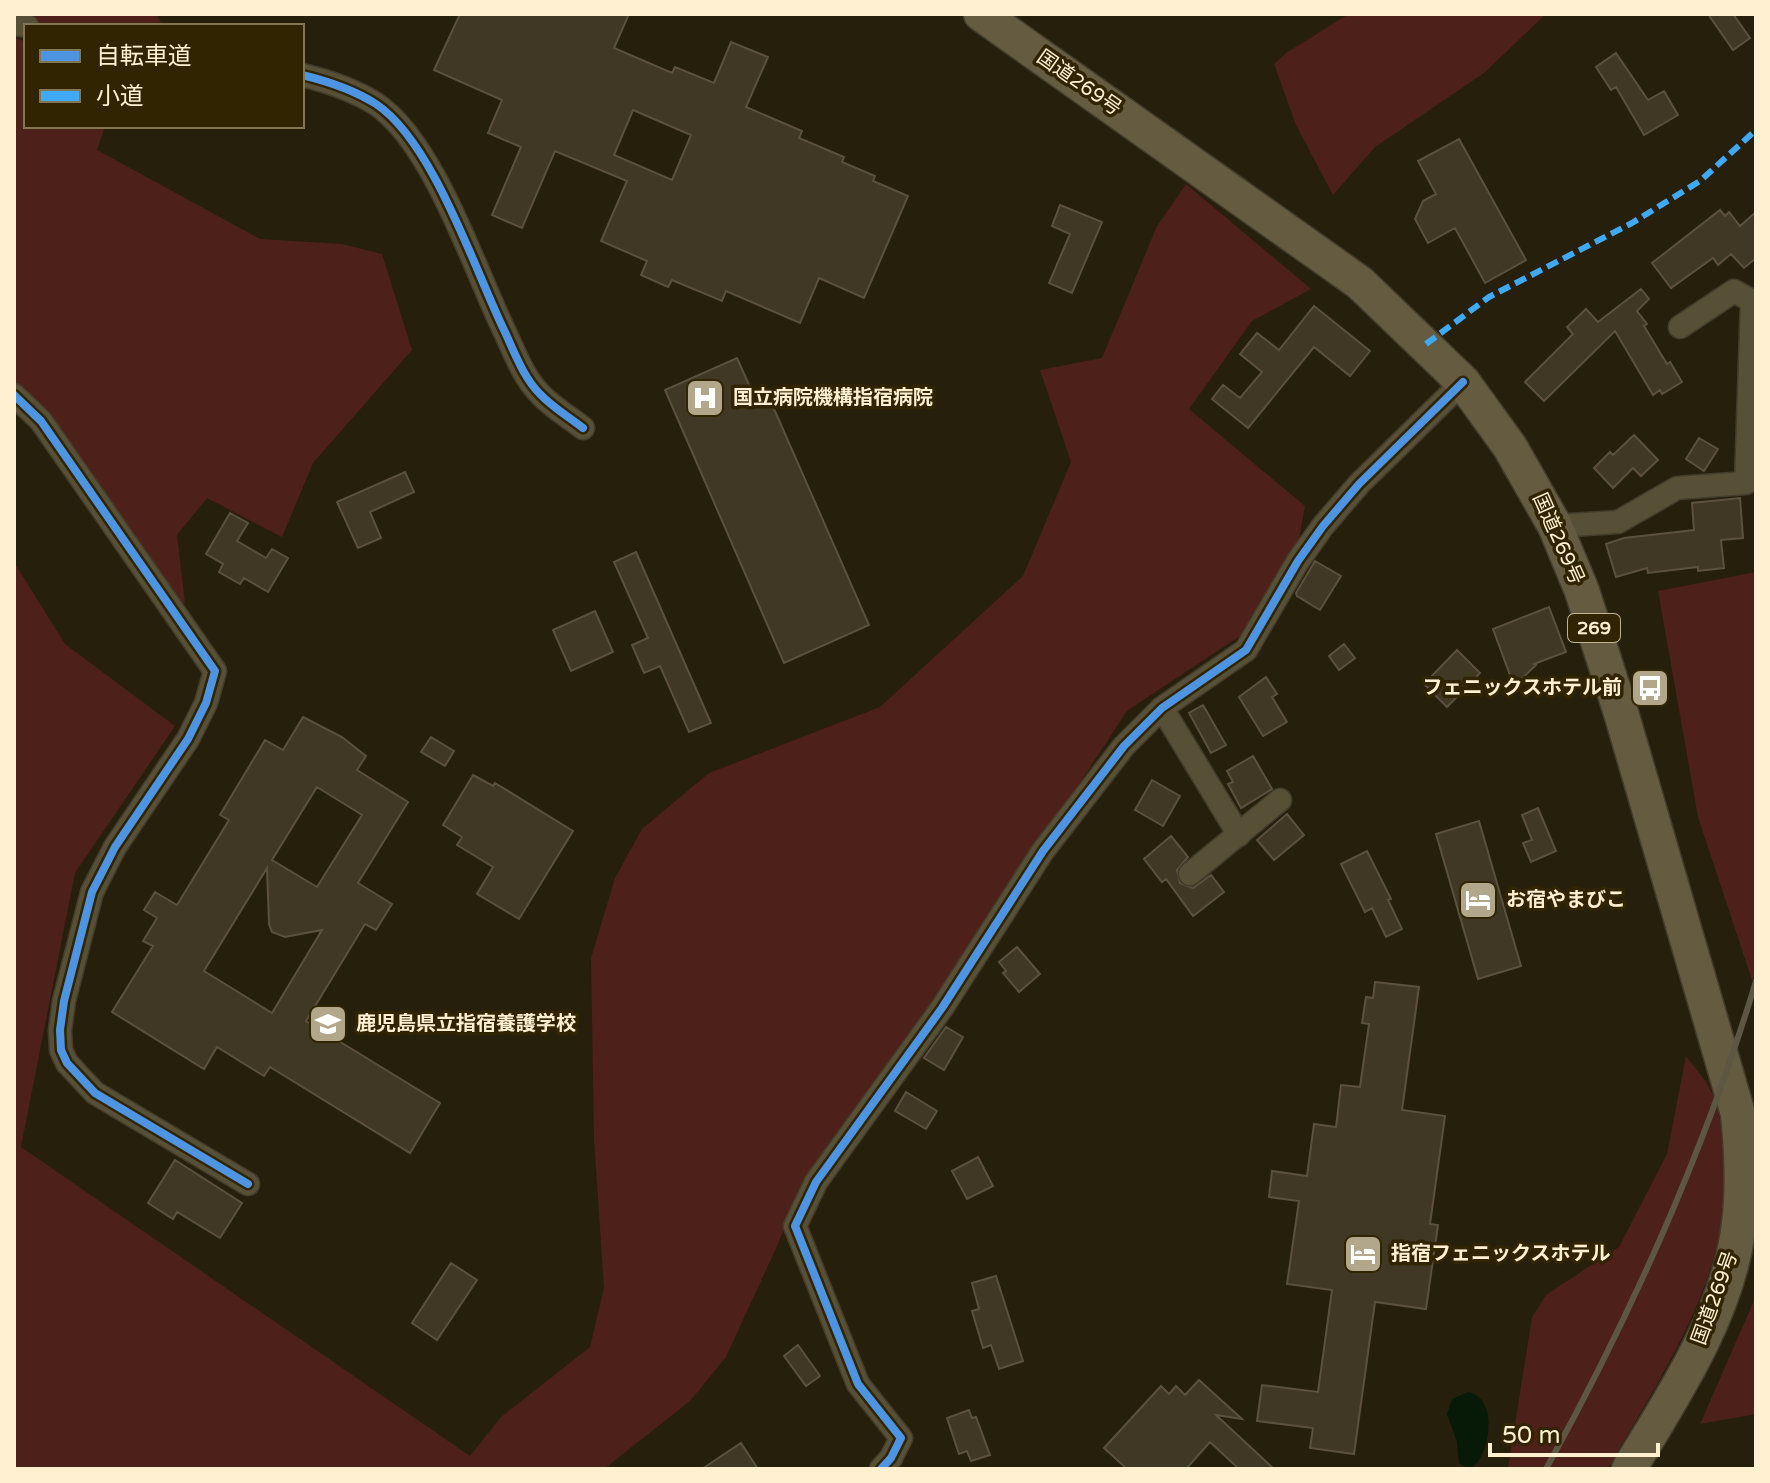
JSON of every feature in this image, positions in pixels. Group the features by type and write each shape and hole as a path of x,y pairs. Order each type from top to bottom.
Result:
{"highway":[{"name":"国道269号","path":"981,14 1360,283 1463,382 1510,447 1555,526 1582,591 1622,716 1738,1114 1742,1152 1738,1232 1727,1278 1705,1335 1629,1469"}],"street":[{"path":"304,75 327,81 377,105 411,140 449,206 482,285 524,371 539,394 583,428"},
{"path":"1555,526 1618,522 1677,488 1746,483 1752,301 1734,291 1680,327"},
{"path":"881,1469 891,1458 901,1438 858,1384 795,1226 816,1182 942,1008 1043,851 1124,746 1162,708 1246,650 1298,561 1323,526 1359,484 1463,382"},
{"path":"14,395 41,421 215,671 206,703 188,739 115,847 92,892 64,1001 61,1050 74,1074 95,1093 248,1184"},
{"path":"1162,708 1239,835"},
{"path":"1190,874 1280,800"}],"shaded area":[{"path":"34,14 156,14 162,24 31,24"},
{"path":"1349,14 1546,14 1484,73 1375,147 1333,195 1296,125 1274,64 1286,53"},
{"path":"14,37 24,41 24,128 104,128 97,150 260,239 342,244 382,254 412,350 313,463 282,537 207,498 177,535 185,603 166,604 29,416 14,411"},
{"path":"1186,184 1311,289 1252,321 1189,409 1305,506 1295,561 1249,630 1127,711 970,950 799,1188 778,1244 726,1357 690,1401 604,1469 14,1469 14,562 65,644 175,726 75,873 21,1147 470,1456 501,1417 590,1347 604,1288 594,1139 591,958 615,878 642,829 709,773 880,707 1023,576 1071,462 1040,370 1102,358 1157,226"},
{"path":"1756,572 1756,992 1698,817 1658,591"},
{"path":"1686,1056 1708,1085 1716,1104 1723,1137 1726,1182 1721,1226 1710,1269 1694,1311 1675,1352 1608,1469 1508,1469 1532,1317 1546,1295 1619,1247 1667,1154"},
{"path":"1756,1296 1756,1414 1700,1424"},
{"path":"1468,1392 1479,1397 1488,1418 1482,1455 1469,1469 1459,1463 1457,1442 1447,1414 1452,1399"}],"building":[{"path":"460,14 629,14 614,48 672,73 675,67 714,83 731,42 768,57 746,107 802,131 799,138 844,157 842,162 875,176 873,181 908,196 864,298 819,278 800,323 726,291 722,301 672,280 668,287 641,275 647,261 601,241 627,181 555,151 522,228 492,215 521,147 488,133 502,100 434,70","holes":["633,110 691,135 672,180 614,155"]},
{"path":"1708,14 1733,14 1750,38 1733,50"},
{"path":"1616,53 1648,100 1664,91 1678,115 1644,135 1616,87 1611,90 1596,67"},
{"path":"1459,139 1526,260 1485,283 1455,228 1428,243 1415,219 1423,201 1436,194 1418,161"},
{"path":"1060,205 1102,222 1072,293 1049,283 1070,234 1052,226"},
{"path":"1720,210 1725,216 1729,212 1740,226 1756,212 1756,258 1744,268 1731,254 1718,265 1713,258 1671,288 1652,263"},
{"path":"1641,289 1649,299 1637,311 1667,364 1670,362 1682,382 1662,394 1660,390 1653,395 1615,331 1544,401 1525,382 1573,334 1567,327 1586,309 1598,322"},
{"path":"1314,306 1370,351 1350,376 1314,347 1248,428 1212,399 1223,385 1240,398 1262,372 1240,354 1257,333 1279,350"},
{"path":"737,358 757,403 764,386 869,625 784,663 665,390"},
{"path":"1634,435 1658,460 1641,476 1633,468 1613,488 1594,468"},
{"path":"1699,438 1718,449 1704,471 1686,459"},
{"path":"405,472 414,492 370,512 381,538 358,548 337,502"},
{"path":"1740,498 1743,538 1721,540 1724,568 1698,571 1698,567 1648,573 1647,568 1616,577 1606,544 1624,538 1694,530 1692,503"},
{"path":"230,513 248,523 237,541 266,558 272,549 288,558 268,592 244,578 240,584 219,572 223,564 206,554"},
{"path":"636,552 711,723 689,732 660,666 644,673 632,645 648,638 614,562"},
{"path":"1315,561 1341,576 1320,610 1296,593"},
{"path":"1549,607 1566,652 1534,664 1514,686 1493,629"},
{"path":"595,611 613,652 571,671 553,630"},
{"path":"1344,644 1355,658 1339,670 1329,656"},
{"path":"1457,650 1480,673 1447,707 1424,684"},
{"path":"1266,677 1277,694 1272,697 1287,722 1263,736 1239,697"},
{"path":"1203,705 1226,745 1211,753 1189,713"},
{"path":"303,717 342,737 366,756 357,770 408,802 358,883 392,904 376,930 365,924 306,1021 440,1103 410,1153 270,1067 264,1076 217,1047 204,1069 112,1012 153,946 143,941 157,918 144,910 155,892 177,905 229,820 220,815 265,740 283,750","holes":["317,787 362,815 317,887 272,860","267,868 272,932 285,937 322,930 272,1013 204,971"]},
{"path":"431,737 454,751 445,766 421,752"},
{"path":"1253,756 1272,789 1241,808 1228,784 1233,782 1227,771"},
{"path":"473,775 493,786 495,783 573,831 519,919 477,894 493,867 457,845 462,837 443,825"},
{"path":"1152,780 1180,796 1163,826 1135,810"},
{"path":"1538,808 1556,851 1531,862 1523,843 1532,840 1522,815"},
{"path":"1287,814 1304,835 1274,860 1257,840"},
{"name":"お宿やまびこ","path":"1479,821 1521,966 1478,979 1436,834"},
{"path":"1171,836 1188,857 1177,870 1180,883 1193,888 1211,875 1224,892 1193,916 1166,879 1162,882 1144,859"},
{"path":"1367,851 1402,929 1386,937 1372,908 1365,912 1341,864"},
{"path":"1017,947 1040,974 1019,992 1003,973 1006,971 999,962"},
{"name":"指宿フェニックスホテル","path":"1375,982 1419,987 1402,1110 1445,1116 1430,1224 1438,1225 1426,1309 1375,1302 1354,1454 1310,1448 1313,1428 1257,1421 1262,1385 1318,1392 1332,1290 1287,1284 1299,1201 1269,1197 1272,1171 1307,1176 1314,1124 1336,1127 1341,1085 1360,1087 1369,1024 1362,1023 1366,997 1373,998"},
{"path":"946,1027 963,1037 944,1070 924,1058"},
{"path":"906,1092 937,1111 926,1129 895,1111"},
{"path":"978,1157 993,1186 967,1199 952,1171"},
{"path":"175,1160 242,1203 220,1238 177,1212 173,1219 148,1203"},
{"path":"451,1263 477,1280 437,1340 412,1323"},
{"path":"996,1276 1023,1361 999,1369 991,1345 983,1348 972,1311 979,1309 972,1283"},
{"path":"798,1345 820,1376 806,1386 784,1356"},
{"path":"1199,1380 1242,1419 1216,1415 1274,1469 1239,1469 1210,1442 1186,1469 1127,1469 1104,1448 1161,1386 1169,1394 1176,1386 1185,1395"},
{"path":"969,1410 972,1418 976,1417 990,1455 971,1461 967,1451 959,1454 947,1418"},
{"path":"741,1443 758,1469 702,1469"}],"railway":[{"path":"1546,1469 1608,1352 1664,1231 1714,1107 1756,981"}],"marked path":[{"path":"1426,344 1489,297 1632,223 1700,181 1756,130"}],"cycle path":[{"path":"304,76 359,94 397,122 434,176 529,380 555,408 583,428"},
{"path":"881,1469 891,1458 901,1438 858,1384 795,1226 816,1182 942,1008 1043,851 1124,746 1162,708 1246,650 1298,561 1323,526 1359,484 1463,382"},
{"path":"14,395 41,421 215,671 206,703 188,739 115,847 92,892 64,1001 61,1050 67,1063 95,1093 248,1184"}],"place":[{"name":"国立病院機構指宿病院","path":"705,398"},
{"name":"フェニックスホテル前","path":"1650,688"},
{"name":"お宿やまびこ","path":"1478,900"},
{"name":"鹿児島県立指宿養護学校","path":"328,1024"},
{"name":"指宿フェニックスホテル","path":"1363,1254"}]}
